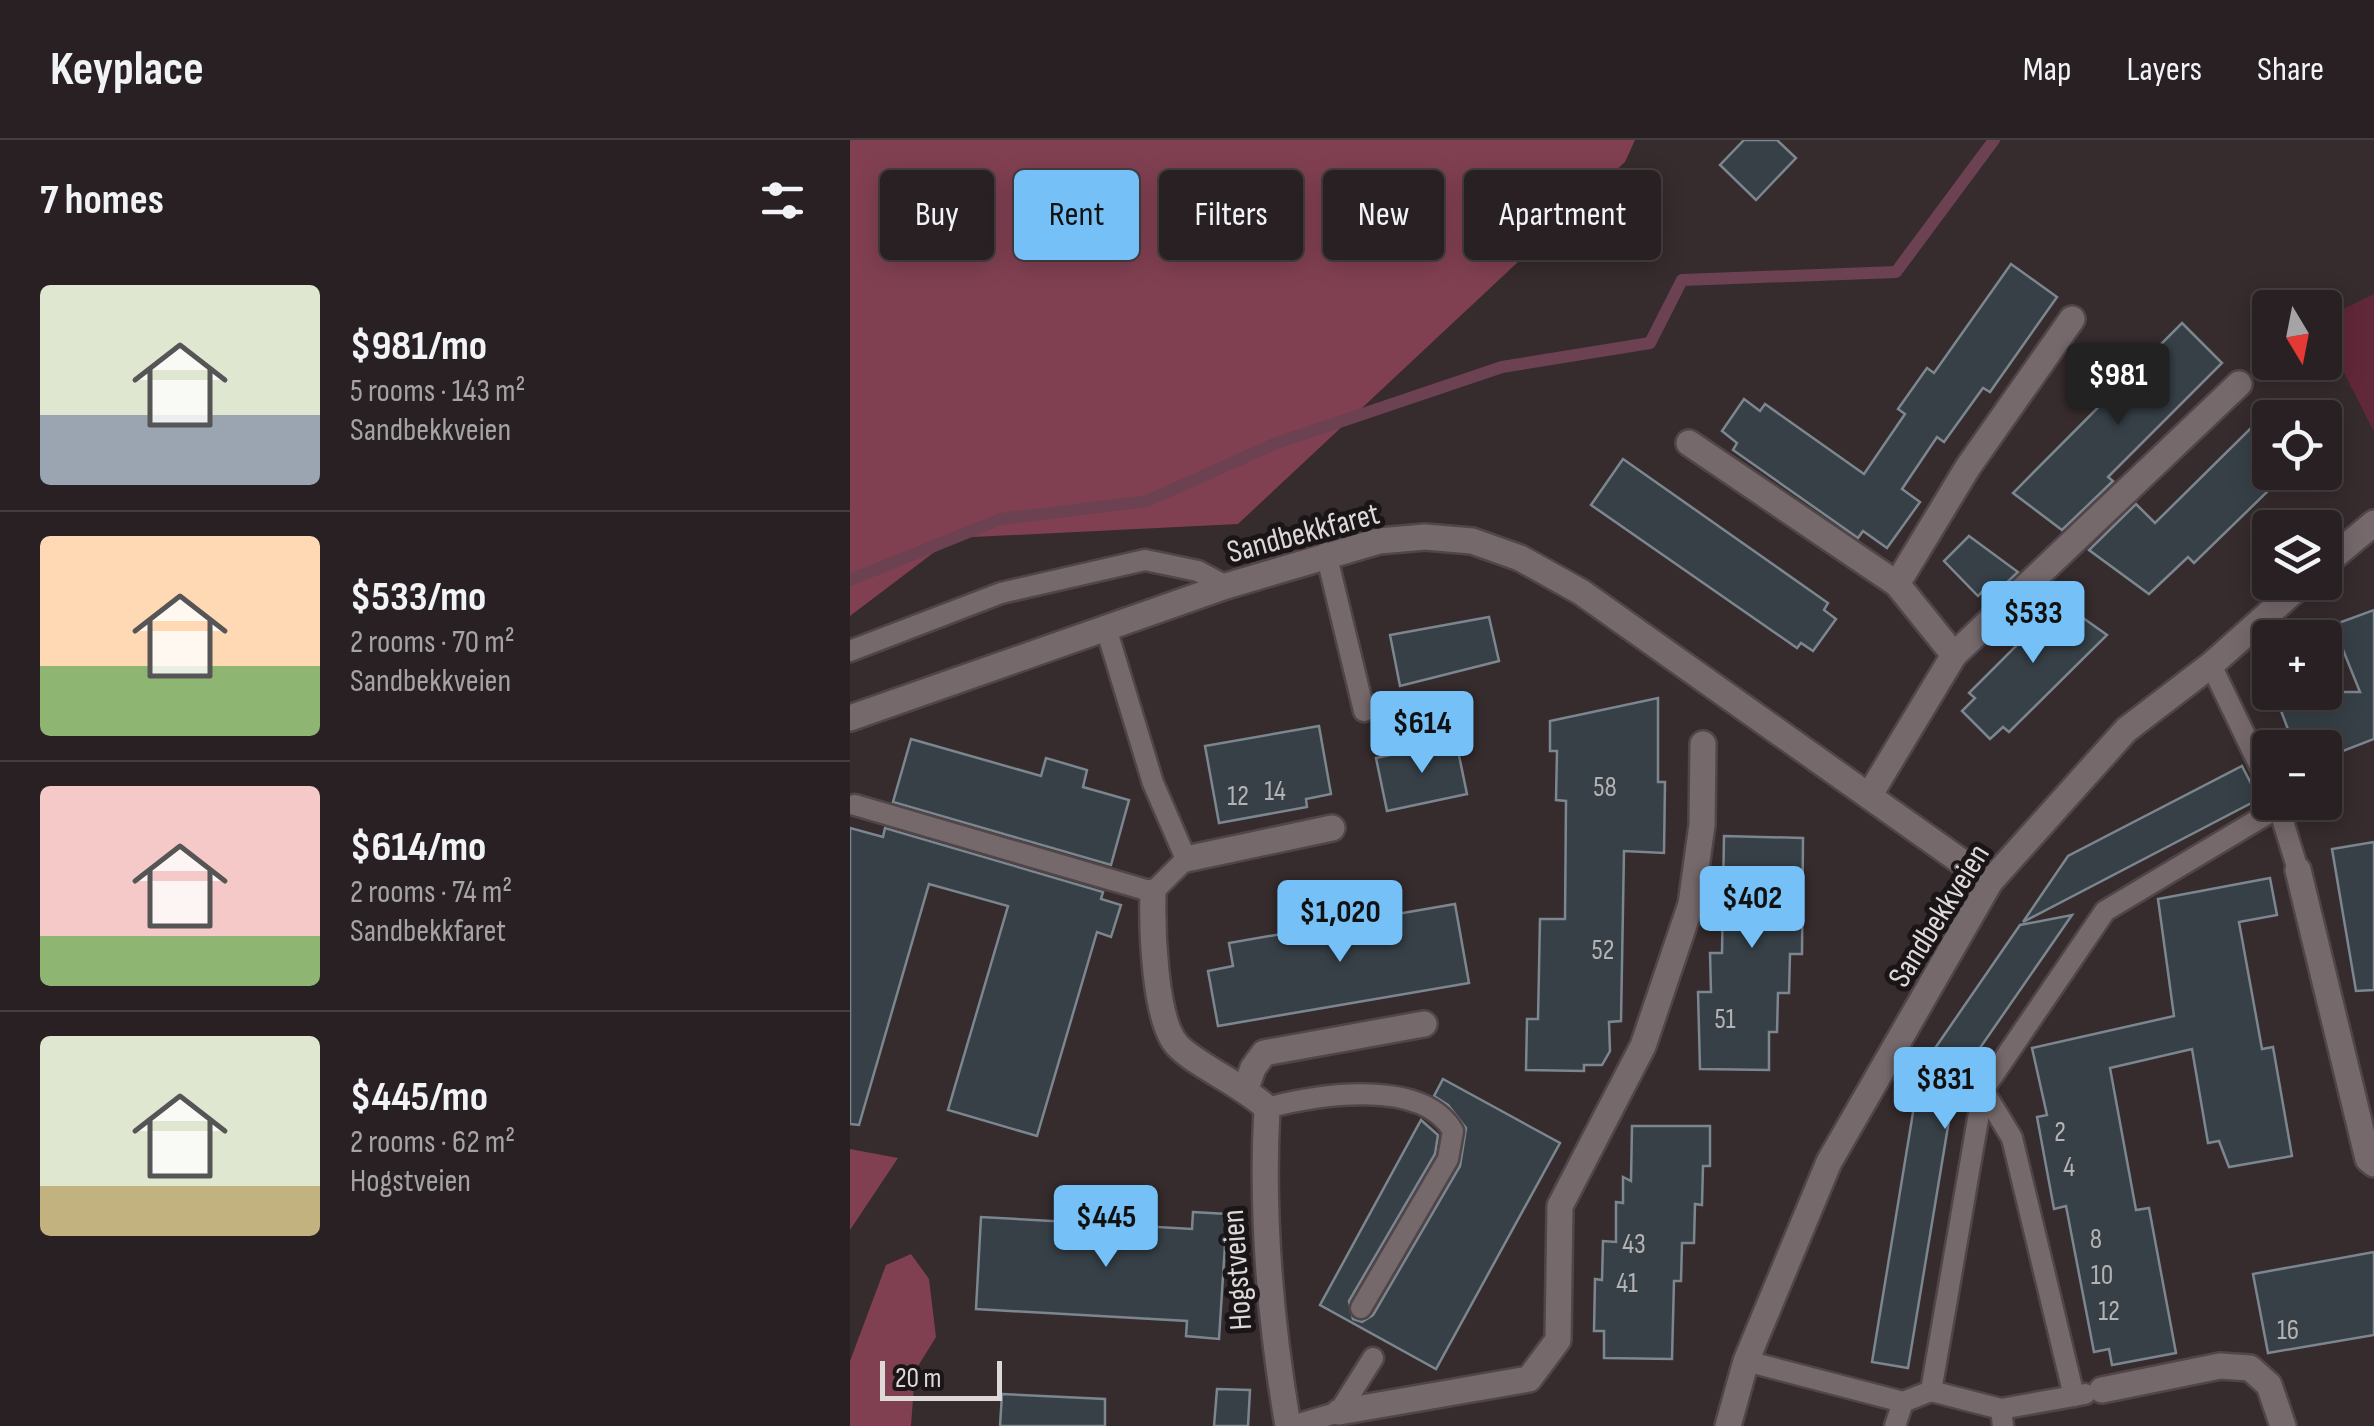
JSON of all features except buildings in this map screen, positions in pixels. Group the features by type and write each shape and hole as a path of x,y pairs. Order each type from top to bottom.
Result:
{"street":[{"path":"1897,584 1968,468 2072,319"},
{"path":"1869,796 1954,655 2240,384"},
{"path":"1688,443 1897,584 1954,655"},
{"path":"2342,551 2372,529"},
{"name":"Sandbekkfaret","path":"850,718 1326,554 1425,537 1472,541 1520,558 1678,658 1990,882"},
{"name":"Sandbekkveien","path":"1728,1426 1746,1361 1829,1162 1990,882 2126,730 2211,666 2284,600"},
{"path":"1339,1412 1528,1379 1558,1340 1560,1206 1642,1046 1670,973 1691,904 1697,864 1703,744"},
{"path":"1186,860 1332,828"},
{"path":"2298,870 2368,1158 2374,1164"},
{"path":"1153,892 1157,985 1176,1045 1246,1088 1268,1108"},
{"path":"1246,1088 1252,1068 1264,1053 1424,1024"},
{"name":"Hogstveien","path":"1268,1108 1263,1186 1267,1259 1272,1331 1290,1426"},
{"path":"2102,1390 2220,1366 2250,1368 2269,1385 2283,1426"}],"lane":[{"path":"1326,554 1364,711"},
{"path":"850,651 1001,592 1145,560 1198,571 1226,586"},
{"path":"855,805 1153,892 1186,860 1153,783 1106,628"},
{"path":"2211,666 2252,751"},
{"path":"1931,1391 1983,1090 2105,911 2252,814"},
{"path":"2282,820 2298,870"},
{"path":"1983,1090 2012,1138 2074,1396"},
{"path":"1268,1108 1308,1098 1372,1093 1425,1107 1447,1120 1453,1130 1448,1159 1361,1308"},
{"path":"1290,1426 1339,1412 1373,1358"},
{"path":"1746,1361 1902,1402 1931,1391 2002,1418 2102,1390"},
{"path":"1895,1426 1902,1402"}],"shaded area":[{"path":"850,140 1635,140 1625,162 1616,170 1464,170 1464,260 1520,260 1238,524 953,538 850,616"},
{"path":"2374,294 2374,432 2342,369 2342,310"},
{"path":"850,1149 898,1158 850,1230"},
{"path":"911,1254 929,1279 936,1337 915,1371 911,1426 850,1426 850,1361 886,1265"}],"waterway":[{"path":"850,580 1001,519 1147,501 1274,444 1502,367 1650,343 1682,280 1896,272 1994,140"}]}
